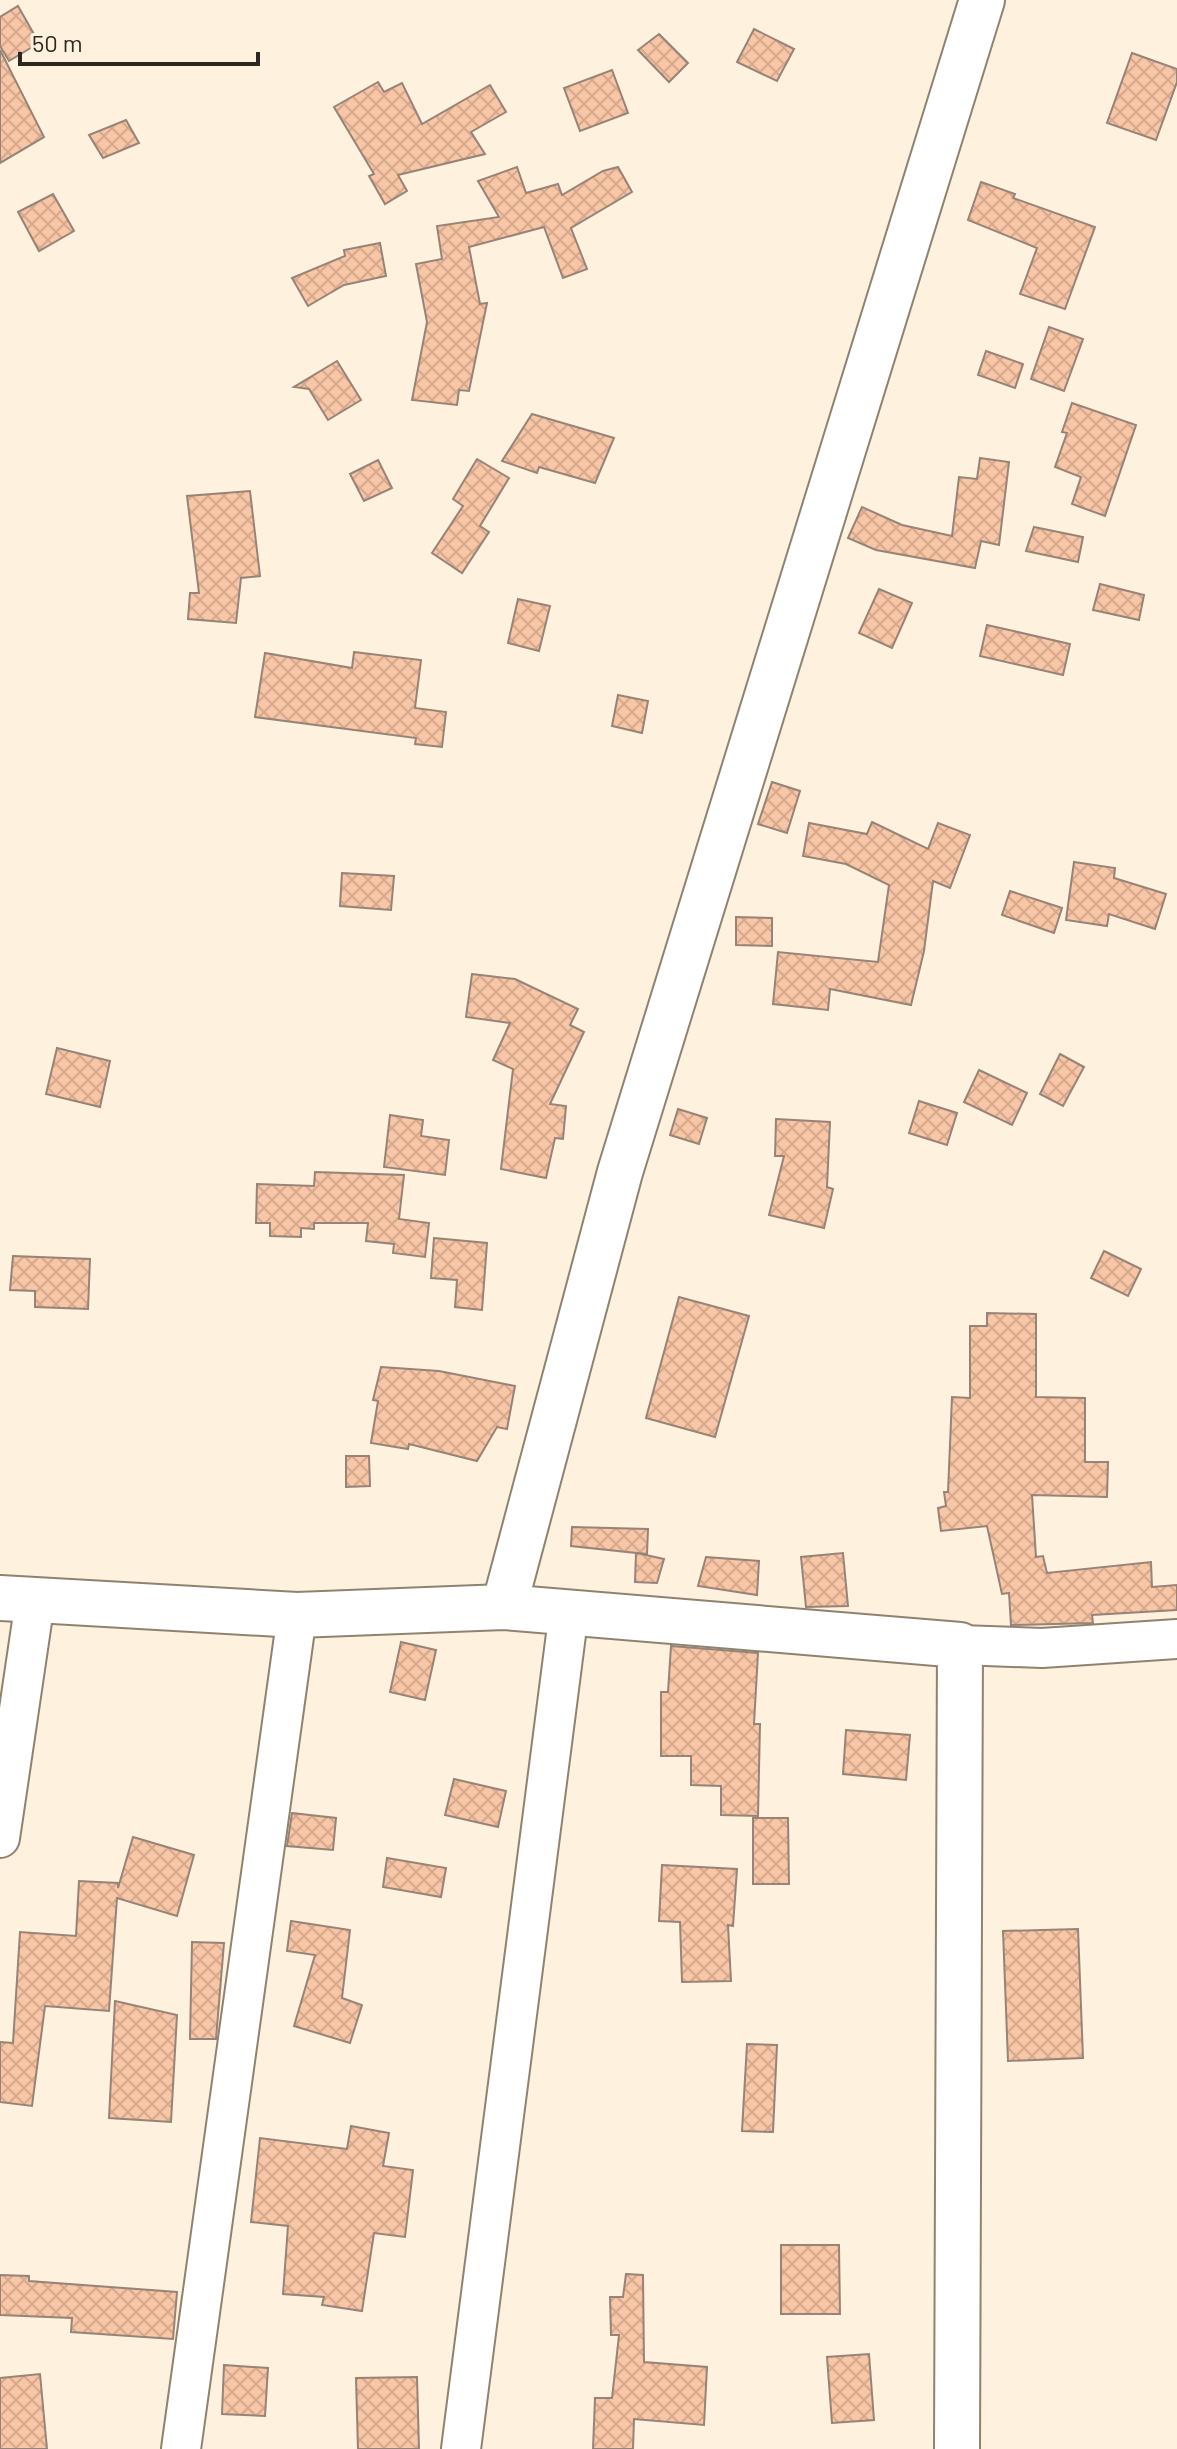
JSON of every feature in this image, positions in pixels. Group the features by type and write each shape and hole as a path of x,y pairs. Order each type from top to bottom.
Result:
{"street":[{"path":"504,1607 620,1172 982,0"},
{"path":"0,1838 17,1599 297,1615 504,1607 960,1645 1042,1648 1177,1639"},
{"path":"461,2449 569,1611"},
{"path":"181,2449 297,1615"},
{"path":"957,2449 960,1645"}],"building":[{"path":"18,6 39,43 9,61 0,46 0,17"},
{"path":"754,29 794,49 777,81 737,62"},
{"path":"659,34 688,63 669,82 638,50"},
{"path":"0,50 44,137 0,163"},
{"path":"1132,53 1177,69 1177,82 1156,140 1107,123"},
{"path":"612,70 628,113 580,131 564,88"},
{"path":"378,82 384,92 402,83 422,124 490,85 506,112 471,132 485,154 398,175 407,191 385,204 369,176 374,174 334,107"},
{"path":"126,120 139,143 103,158 89,135"},
{"path":"517,167 526,193 558,184 562,195 603,171 618,167 632,192 571,228 587,269 563,278 544,227 469,247 480,304 487,303 469,391 459,390 457,405 412,400 427,322 416,264 442,259 437,226 499,217 478,181"},
{"path":"981,182 1015,194 1013,198 1095,227 1065,309 1020,294 1037,248 968,220"},
{"path":"53,194 74,231 39,251 18,212"},
{"path":"380,243 386,276 344,285 308,306 292,278 345,256 344,250"},
{"path":"1049,327 1083,339 1064,391 1031,379"},
{"path":"986,351 1023,364 1015,388 978,375"},
{"path":"337,361 361,400 328,420 309,389 294,387"},
{"path":"1072,403 1136,425 1105,516 1072,504 1081,477 1055,467 1067,433 1062,432"},
{"path":"532,414 614,438 595,483 539,467 537,473 502,461"},
{"path":"980,458 1009,462 999,545 981,541 975,568 876,550 848,538 862,507 902,525 952,536 959,477 977,479"},
{"path":"477,459 509,478 480,526 489,532 462,573 432,553 463,506 453,499"},
{"path":"378,460 392,488 364,501 350,474"},
{"path":"250,491 260,576 241,578 236,623 188,619 190,593 199,593 187,496"},
{"path":"1034,527 1083,537 1078,562 1026,551"},
{"path":"1100,584 1144,595 1139,620 1093,610"},
{"path":"879,589 912,603 892,648 859,633"},
{"path":"518,599 550,606 539,651 508,643"},
{"path":"987,625 1070,644 1063,675 980,656"},
{"path":"354,652 421,660 415,708 446,712 442,747 415,744 416,738 255,717 265,653 352,668"},
{"path":"618,695 648,701 642,733 612,726"},
{"path":"772,782 800,791 787,833 758,824"},
{"path":"872,822 928,849 938,823 970,835 950,888 933,881 924,951 911,1005 830,989 828,1010 773,1004 778,952 878,962 889,885 846,864 803,856 809,823 867,834"},
{"path":"1074,862 1115,868 1114,878 1166,894 1155,929 1109,914 1107,926 1066,920"},
{"path":"342,873 394,876 391,910 340,906"},
{"path":"1010,891 1062,908 1054,933 1002,915"},
{"path":"736,917 772,918 772,946 736,945"},
{"path":"472,974 515,979 578,1009 570,1025 584,1032 550,1104 566,1106 563,1139 555,1138 546,1178 501,1169 513,1069 493,1060 510,1023 466,1017"},
{"path":"57,1048 110,1061 100,1107 46,1094"},
{"path":"1060,1054 1084,1067 1063,1106 1040,1094"},
{"path":"979,1070 1027,1093 1012,1125 964,1102"},
{"path":"919,1101 957,1113 947,1145 909,1133"},
{"path":"678,1109 707,1118 699,1144 670,1135"},
{"path":"390,1115 423,1120 421,1136 449,1140 445,1175 384,1167"},
{"path":"776,1119 830,1122 827,1187 833,1189 824,1228 769,1215 784,1156 775,1156"},
{"path":"315,1172 404,1175 399,1219 429,1223 425,1257 393,1253 394,1244 366,1241 368,1223 314,1223 314,1229 301,1228 301,1237 270,1236 270,1223 256,1223 257,1184 314,1186"},
{"path":"434,1238 487,1243 482,1310 455,1307 457,1280 431,1278"},
{"path":"1104,1251 1141,1269 1128,1296 1091,1278"},
{"path":"13,1256 90,1259 88,1309 35,1307 35,1291 10,1290"},
{"path":"679,1297 749,1316 715,1437 646,1418"},
{"path":"987,1313 1036,1314 1036,1397 1085,1398 1085,1462 1108,1462 1107,1497 1032,1495 1036,1557 1043,1556 1047,1573 1151,1562 1152,1587 1177,1585 1177,1610 1092,1615 1093,1623 1011,1625 1009,1593 1002,1594 987,1526 941,1531 938,1508 946,1506 944,1492 948,1492 952,1397 970,1398 970,1326 987,1326"},
{"path":"381,1367 439,1371 515,1386 507,1429 497,1427 477,1461 409,1444 408,1449 371,1443 378,1401 373,1400"},
{"path":"346,1456 369,1456 370,1486 346,1487"},
{"path":"572,1527 648,1529 647,1554 637,1553 664,1559 657,1583 635,1582 636,1553 571,1546"},
{"path":"843,1553 848,1606 806,1607 801,1557"},
{"path":"706,1557 759,1561 757,1595 698,1586"},
{"path":"401,1642 436,1650 425,1700 390,1692"},
{"path":"671,1646 758,1653 754,1724 760,1724 758,1816 721,1815 721,1786 691,1785 691,1756 661,1756 661,1692 668,1692"},
{"path":"846,1730 910,1735 906,1780 843,1774"},
{"path":"454,1779 506,1791 498,1827 445,1815"},
{"path":"292,1813 336,1818 333,1850 287,1846"},
{"path":"753,1818 788,1818 789,1884 753,1884"},
{"path":"133,1837 194,1855 177,1916 117,1898 109,2011 45,2006 32,2106 0,2102 0,2042 13,2043 20,1932 76,1936 79,1881 118,1883 118,1888"},
{"path":"387,1858 446,1868 441,1897 383,1887"},
{"path":"662,1865 737,1869 733,1926 728,1925 731,1981 682,1982 680,1922 659,1921"},
{"path":"291,1921 350,1930 342,1998 362,2005 350,2043 294,2026 315,1955 287,1951"},
{"path":"1078,1929 1083,2058 1008,2061 1003,1931"},
{"path":"192,1942 224,1943 216,2039 190,2039"},
{"path":"115,2001 177,2015 171,2122 109,2118"},
{"path":"747,2044 777,2045 773,2132 742,2131"},
{"path":"351,2126 389,2133 383,2166 413,2170 405,2237 374,2233 362,2311 322,2305 324,2297 283,2294 288,2226 251,2222 260,2138 347,2149"},
{"path":"781,2245 839,2245 840,2314 781,2314"},
{"path":"626,2274 643,2275 644,2362 707,2367 704,2425 634,2419 633,2449 593,2449 595,2398 612,2398 619,2335 611,2335 610,2297 623,2297"},
{"path":"0,2275 29,2276 29,2281 177,2292 173,2339 71,2332 72,2318 0,2315"},
{"path":"869,2354 874,2420 832,2423 827,2357"},
{"path":"224,2365 268,2368 265,2416 222,2414"},
{"path":"40,2374 47,2449 0,2449 0,2378"},
{"path":"417,2377 419,2449 358,2449 356,2378"}]}
